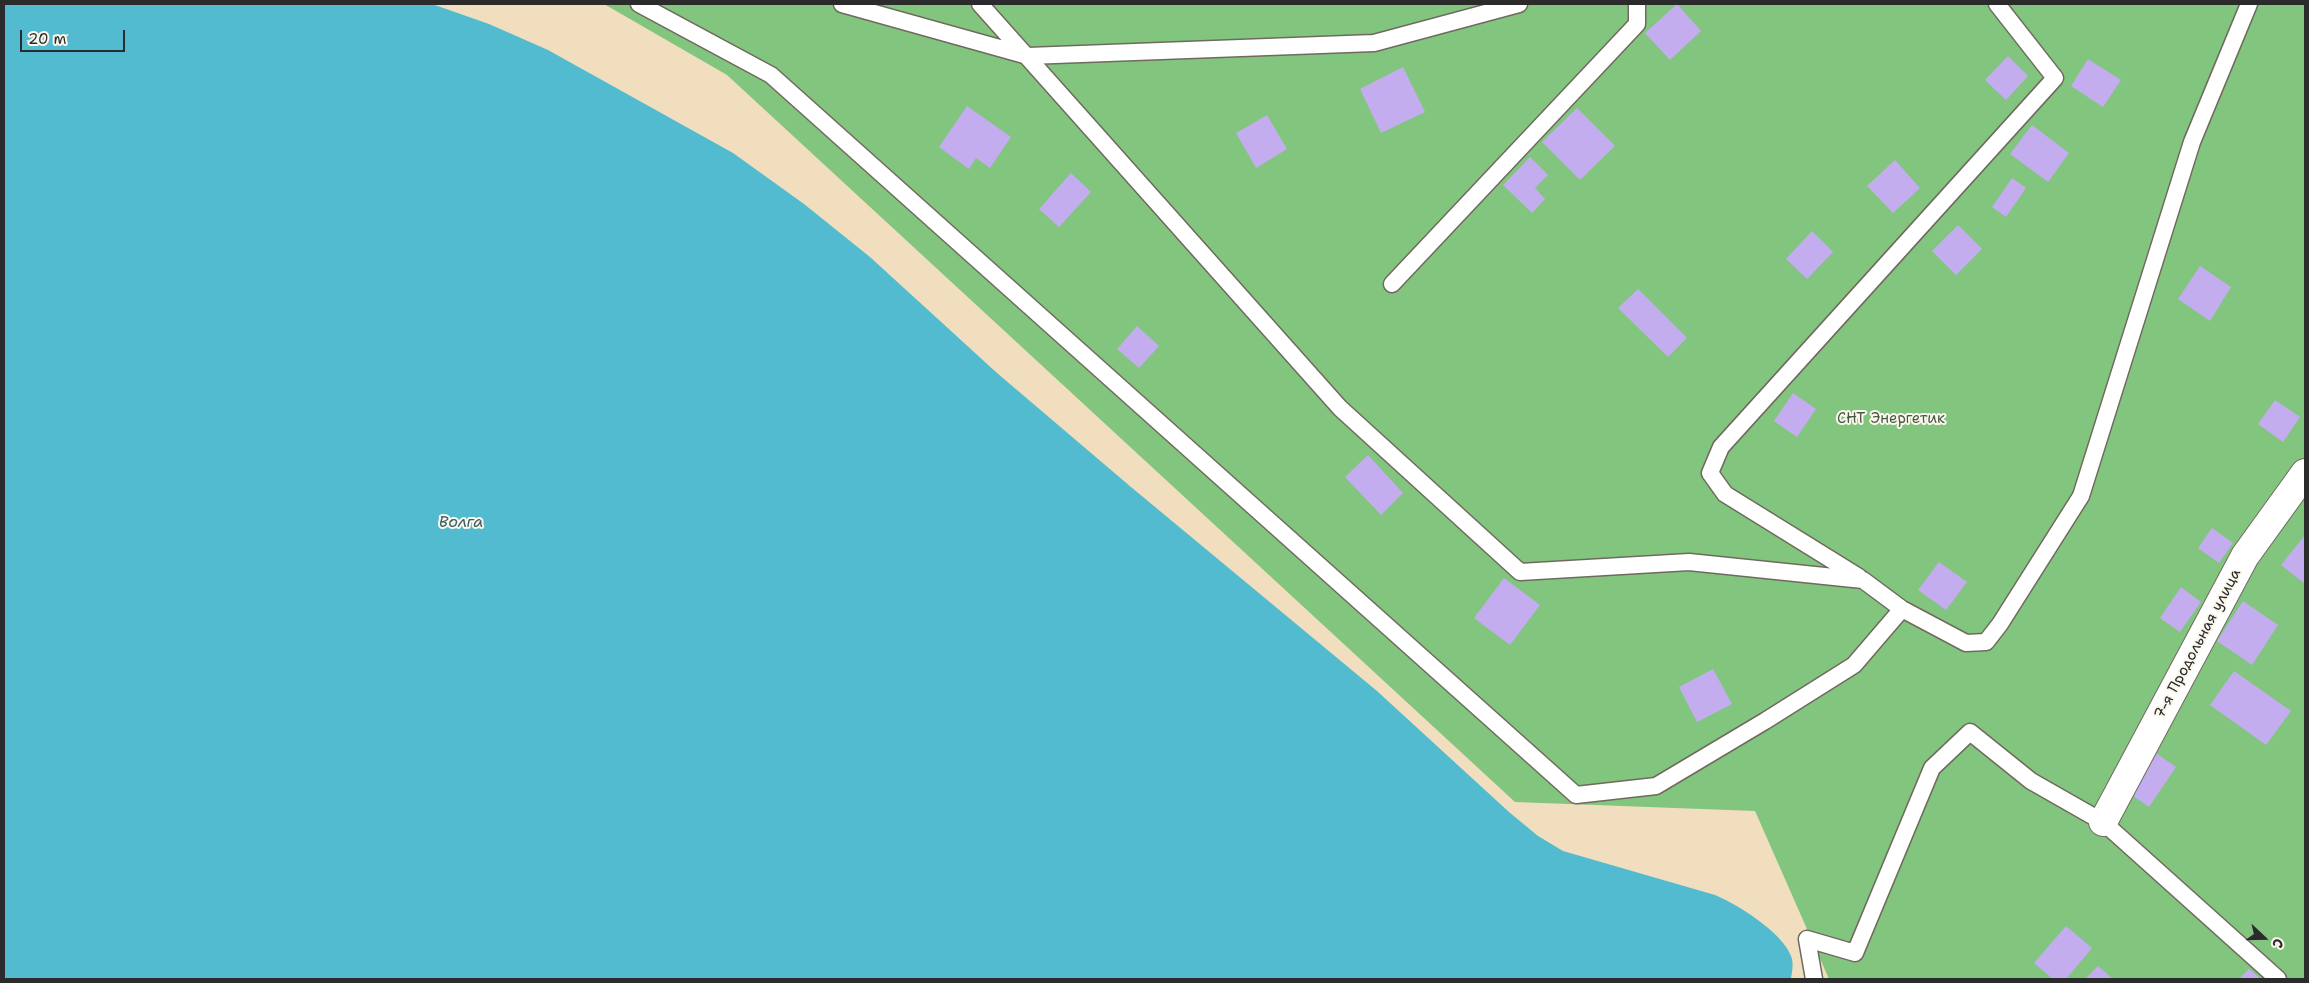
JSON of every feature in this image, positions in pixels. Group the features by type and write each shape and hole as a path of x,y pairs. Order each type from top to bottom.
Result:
{"street":[{"name":"7-я Продольная улица","path":"2103,822 2245,556 2305,473"}],"lane":[{"path":"639,4 771,75 1576,795 1656,786 1854,665 1902,609"},
{"path":"842,4 1028,56 1374,43 1520,4"},
{"path":"980,4 1340,408 1520,572 1689,562 1863,580"},
{"path":"1392,284 1638,24 1637,4"},
{"path":"1998,4 2055,78 1722,447 1710,473 1725,494 1863,580 1902,609 1966,642 1986,642 2000,624 2080,496 2192,142 2248,4"},
{"path":"1814,979 1807,939 1855,953 1932,768 1970,732 2030,781 2103,822 2278,979"}],"green space":[{"name":"СНТ Энергетик","path":"604,4 2305,4 2305,979 1829,979 1755,811 1515,802 727,75"}],"water":[{"name":"Волга","path":"4,4 432,4 489,24 548,50 733,153 804,204 870,257 997,373 1131,487 1377,691 1509,812 1538,836 1563,851 1715,895 1735,905 1769,929 1786,947 1792,962 1791,979 4,979"}],"building":[{"path":"1677,4 1701,31 1670,60 1645,33"},
{"path":"2008,56 2028,76 2006,100 1985,80"},
{"path":"2088,59 2121,80 2103,107 2071,86"},
{"path":"1403,67 1425,112 1381,133 1360,89"},
{"path":"967,106 1011,137 990,168 976,158 969,169 939,147"},
{"path":"1577,108 1615,146 1580,180 1542,142"},
{"path":"1267,115 1287,149 1256,168 1236,133"},
{"path":"2032,125 2069,153 2048,182 2010,154"},
{"path":"1530,157 1548,175 1535,188 1545,199 1532,213 1503,185"},
{"path":"1895,160 1920,188 1893,213 1867,186"},
{"path":"1071,173 1091,192 1059,227 1039,209"},
{"path":"2012,178 2026,188 2006,217 1992,207"},
{"path":"1958,225 1982,249 1956,275 1932,251"},
{"path":"1812,231 1833,252 1807,279 1786,259"},
{"path":"2200,266 2231,287 2210,321 2178,299"},
{"path":"1638,289 1687,338 1668,357 1618,308"},
{"path":"1137,326 1159,346 1139,368 1117,349"},
{"path":"1793,393 1816,409 1797,437 1774,421"},
{"path":"2275,400 2300,417 2283,442 2258,424"},
{"path":"1368,455 1403,493 1381,515 1345,477"},
{"path":"2212,528 2233,543 2219,563 2198,548"},
{"path":"2305,535 2305,584 2281,565"},
{"path":"1939,562 1967,582 1946,610 1918,590"},
{"path":"1504,578 1540,605 1510,645 1474,618"},
{"path":"2181,587 2201,602 2180,632 2160,618"},
{"path":"2243,601 2278,625 2252,665 2217,641"},
{"path":"1713,669 1732,704 1697,722 1679,687"},
{"path":"2234,671 2291,711 2266,745 2210,705"},
{"path":"2153,751 2176,767 2149,807 2126,791"},
{"path":"2066,926 2092,948 2066,979 2053,979 2034,963"},
{"path":"2098,966 2113,979 2085,979"},
{"path":"2249,969 2261,979 2239,979"}]}
